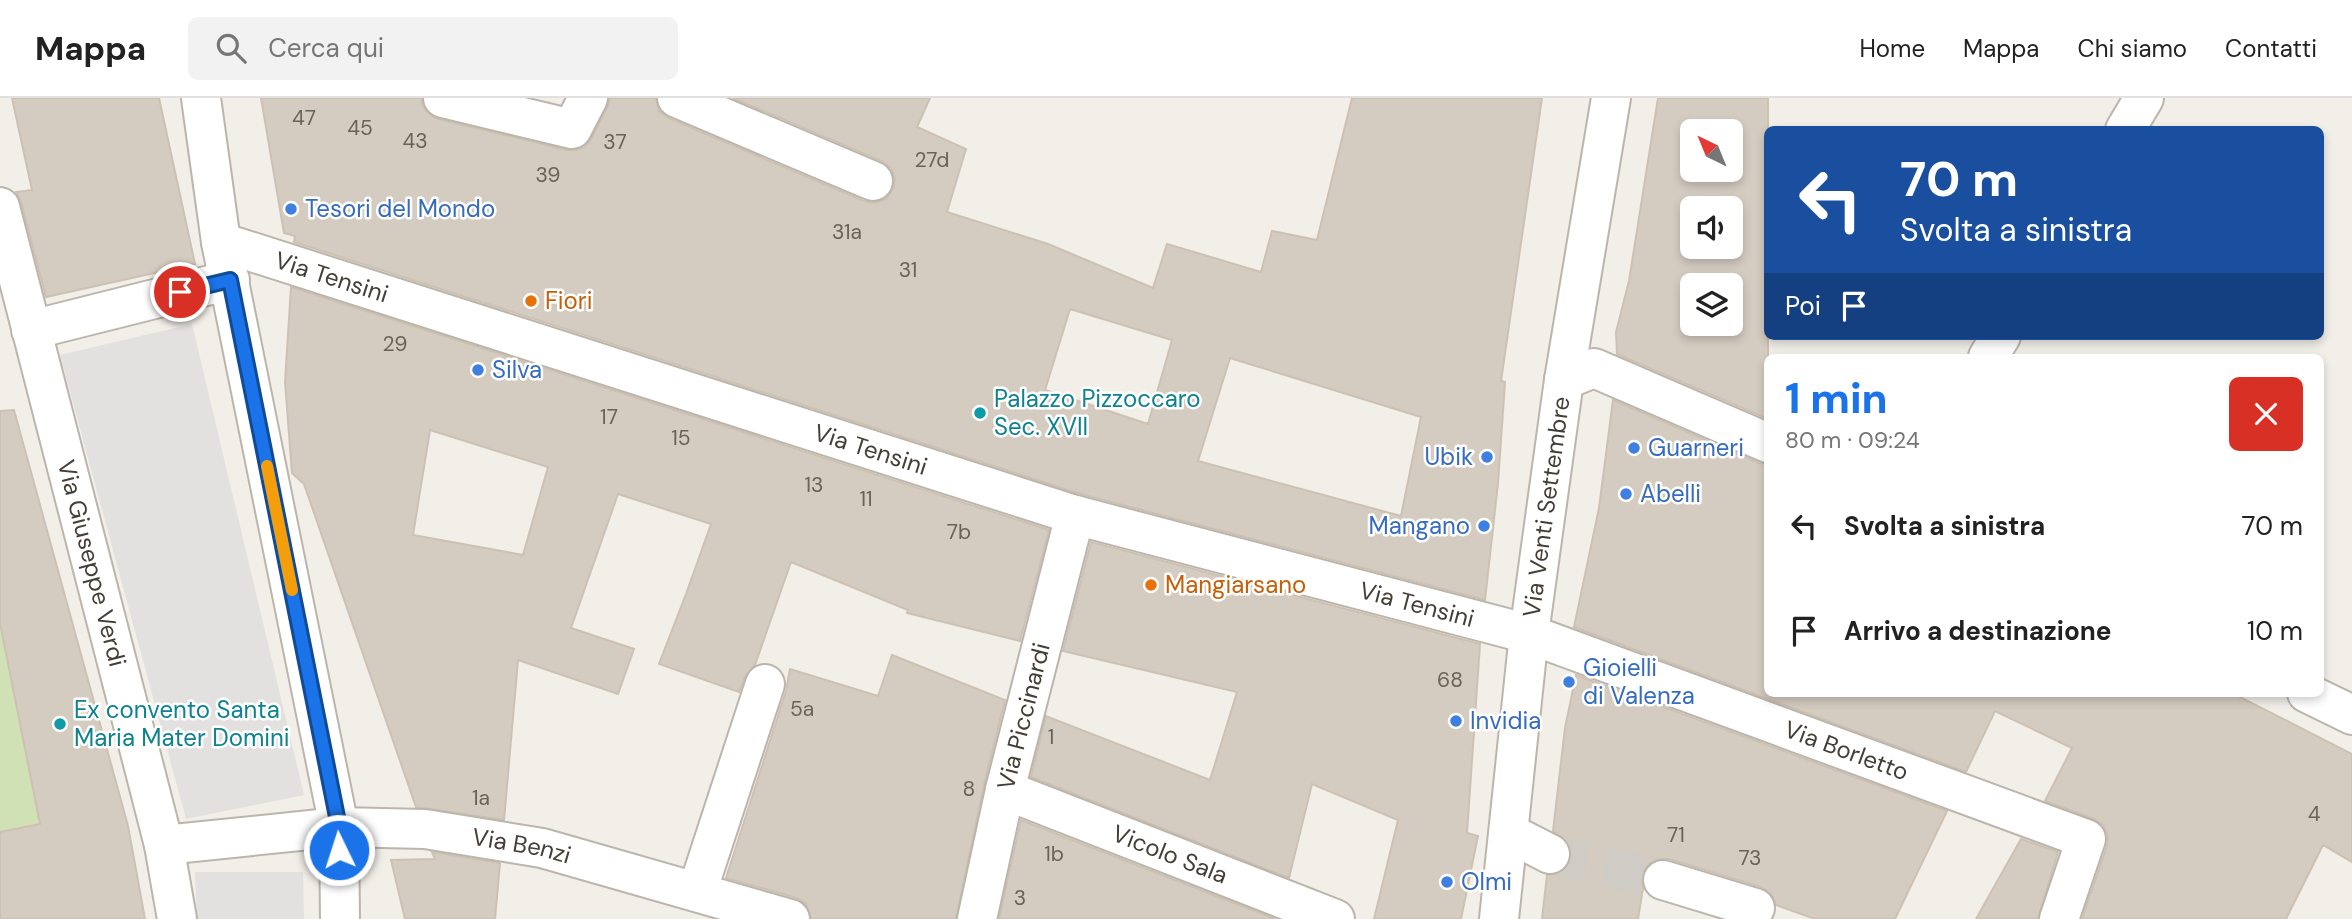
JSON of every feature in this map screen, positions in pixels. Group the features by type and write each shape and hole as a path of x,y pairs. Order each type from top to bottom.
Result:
{"street":[{"path":"201,98 221,242 339,827 340,919"},
{"path":"443,98 572,129 588,98"},
{"path":"677,98 873,181"},
{"name":"Via Venti Settembre","path":"1499,919 1529,634 1564,380 1611,98"},
{"path":"2127,126 2144,98"},
{"name":"Via Giuseppe Verdi","path":"0,207 164,845 177,919"},
{"name":"Via Tensini","path":"221,242 1075,515 1529,634"},
{"path":"31,330 230,280"},
{"path":"1564,380 1594,368 1764,441"},
{"name":"Via Piccinardi","path":"977,919 1005,789 1075,515"},
{"name":"Via Borletto","path":"1529,634 2086,839 2059,919"},
{"path":"697,892 765,684"},
{"path":"2315,697 2352,715"},
{"name":"Vicolo Sala","path":"1005,789 1335,919"},
{"name":"Via Benzi","path":"164,845 339,827 425,829 542,848 790,919"},
{"path":"1509,833 1550,854"},
{"path":"1663,880 1755,908"}],"green space":[{"path":"0,623 40,824 0,832"}],"shaded area":[{"path":"192,324 304,795 186,819 60,355"},
{"path":"195,872 303,872 304,919 197,919"}],"building":[{"path":"12,98 159,98 195,264 46,297 16,192 32,190"},
{"path":"261,98 422,98 422,105 428,113 438,119 576,150 585,147 591,139 610,98 656,98 659,111 668,118 864,201 875,203 886,199 893,189 895,179 891,168 882,161 733,98 930,98 917,127 966,149 947,212 1048,244 1153,288 1167,244 1261,272 1272,231 1317,240 1352,98 1542,98 1501,381 1505,382 1498,483 1485,600 1081,494 294,242 295,236 284,233","holes":["1070,309 1172,340 1148,424 1045,390","1230,358 1421,417 1401,516 1198,461"]},
{"path":"1658,98 1768,98 1768,126 1764,126 1764,340 1768,340 1768,354 1764,354 1764,417 1617,354 1616,332 1629,281"},
{"path":"291,287 1049,530 1020,641 907,613 908,610 791,562 755,665 745,677 739,692 659,664 711,524 618,494 571,628 634,649 618,694 518,660 504,820 416,807 304,484 292,473 285,382","holes":["430,430 548,467 523,555 413,535"]},
{"path":"1613,400 1764,464 1764,697 2240,697 2352,754 2352,862 2323,845 2286,919 2082,919 2108,836 2103,825 2094,819 2045,801 2072,748 1995,711 1966,772 1574,627 1599,508"},
{"name":"Ex convento Santa Maria Mater Domini","path":"14,410 128,826 145,919 0,919 0,832 40,824 0,623 0,411"},
{"path":"1091,542 1480,644 1467,833 1478,836 1461,919 1374,919 1398,820 1312,784 1289,878 1031,777 1046,716 1210,780 1237,692 1063,651"},
{"path":"892,655 1005,700 956,919 811,919 806,904 797,898 726,878 786,691 790,669 878,696"},
{"path":"1576,675 1947,811 1895,919 1815,919 1776,905 1771,894 1761,887 1669,859 1659,859 1649,864 1642,873 1643,888 1638,919 1542,919 1547,875 1562,872 1569,865 1572,854 1568,842 1553,831 1565,728"},
{"path":"1021,820 1275,919 999,919"},
{"path":"2021,839 2058,852 2038,919 1976,919"},
{"path":"432,852 500,863 495,919 405,919 391,860 435,859"}],"tunnel":[{"path":"1550,854 1663,880"}],"slow traffic":[{"path":"267,466 292,590"}],"place":[{"name":"Tesori del Mondo","path":"291,209"},
{"name":"Fiori","path":"531,301"},
{"name":"Silva","path":"478,370"},
{"name":"Palazzo Pizzoccaro Sec. XVII","path":"980,413"},
{"name":"Guarneri","path":"1634,448"},
{"name":"Ubik","path":"1487,457"},
{"name":"Abelli","path":"1626,494"},
{"name":"Mangano","path":"1484,526"},
{"name":"Mangiarsano","path":"1151,585"},
{"name":"Gioielli di Valenza","path":"1569,682"},
{"name":"Invidia","path":"1456,721"},
{"name":"Ex convento Santa Maria Mater Domini","path":"60,724"},
{"name":"Olmi","path":"1447,882"}],"route":[{"path":"180,292 230,280 339,827 339,850"}]}
